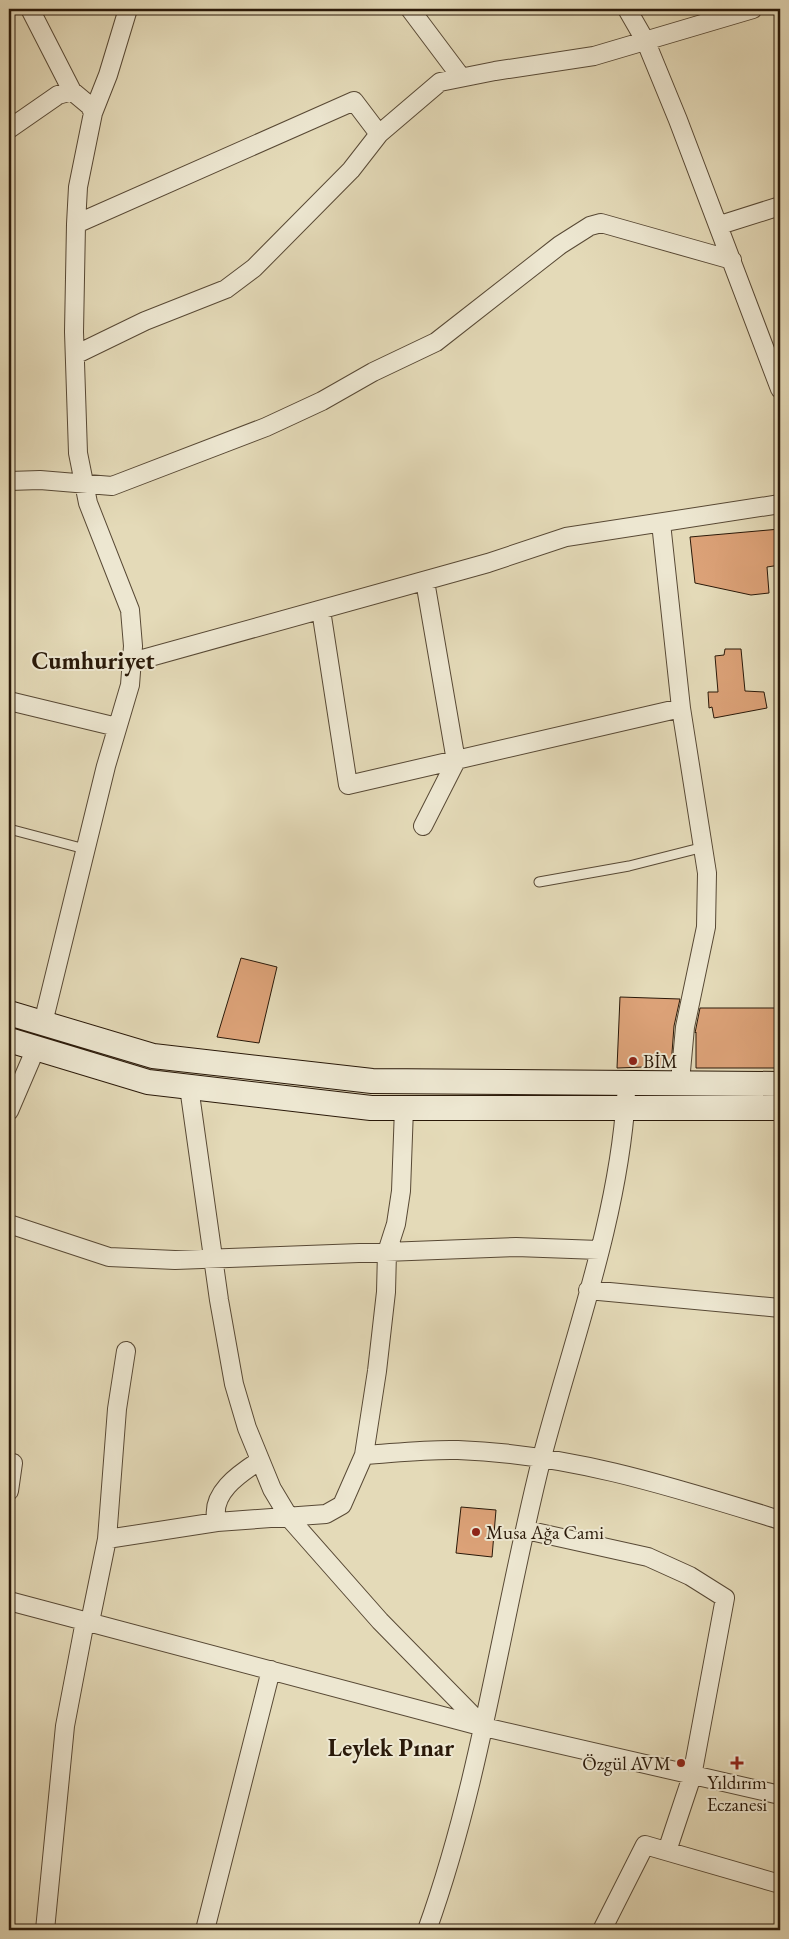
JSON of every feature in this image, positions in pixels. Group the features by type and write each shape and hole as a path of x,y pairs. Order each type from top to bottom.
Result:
{"main road":[{"path":"9,1013 154,1056 372,1082 627,1081 780,1084"},
{"path":"9,1040 148,1082 370,1108 780,1108"}],"street":[{"path":"30,9 72,91 90,106 93,113"},
{"path":"43,1023 85,849 130,685 132,662 130,610 83,485 78,453 75,355 78,187 93,113 108,75 128,9"},
{"path":"410,9 461,77"},
{"path":"627,9 646,42 720,224 780,389"},
{"path":"75,355 145,321 226,289 254,268 351,170 379,134 428,90 440,82 594,56 753,9"},
{"path":"9,129 58,95 72,91"},
{"path":"76,224 354,101 379,134"},
{"path":"720,224 780,206"},
{"path":"9,481 40,480 112,486 124,483 266,426 322,401 373,372 436,342 552,251 590,226 601,223 623,228 732,260"},
{"path":"132,662 488,563 566,537 780,504"},
{"path":"661,523 681,708 704,847 708,900 706,927 685,1027 680,1082"},
{"path":"424,826 456,761 425,581"},
{"path":"321,610 348,785 681,708"},
{"path":"9,701 117,727"},
{"path":"9,1111 36,1048"},
{"path":"427,1930 449,1870 484,1727 542,1458 599,1250 615,1183 627,1081"},
{"path":"189,1087 213,1259 234,1384 260,1461 272,1489 290,1519 380,1620 484,1727"},
{"path":"107,1539 217,1522 290,1519 326,1514 342,1505 364,1455 377,1371 386,1292 387,1252 396,1224 401,1191 404,1108"},
{"path":"9,1224 109,1257 175,1260 516,1246 599,1250"},
{"path":"588,1290 780,1308"},
{"path":"45,1930 65,1726 107,1539 118,1409 126,1351"},
{"path":"364,1455 457,1450 542,1458 644,1478 780,1520"},
{"path":"217,1522 214,1513 221,1494 244,1471 260,1461"},
{"path":"9,1491 13,1463"},
{"path":"526,1530 648,1556 690,1576 725,1598 692,1776 667,1852"},
{"path":"9,1601 484,1727 780,1795"},
{"path":"205,1930 271,1670"},
{"path":"602,1930 645,1845 780,1884"}],"lane":[{"path":"9,829 85,849"},
{"path":"540,882 629,866 704,847"}],"building":[{"path":"780,529 780,565 767,567 769,593 751,595 695,583 690,537"},
{"path":"725,649 741,649 745,691 764,692 767,708 714,718 712,707 709,708 708,692 718,692 715,656 724,655"},
{"path":"241,958 277,967 259,1043 217,1037"},
{"path":"620,997 680,999 674,1026 671,1066 617,1068"},
{"path":"700,1008 780,1008 780,1068 696,1068 695,1033"},
{"name":"Musa Ağa Cami","path":"461,1507 496,1510 492,1557 456,1553"}],"place":[{"name":"BİM","path":"633,1061"},
{"name":"Musa Ağa Cami","path":"476,1532"},
{"name":"Özgül AVM","path":"681,1763"},
{"name":"Yıldırım Eczanesi","path":"737,1763"}],"district":[{"name":"Cumhuriyet","path":"93,661"},
{"name":"Leylek Pınar","path":"391,1748"}]}
